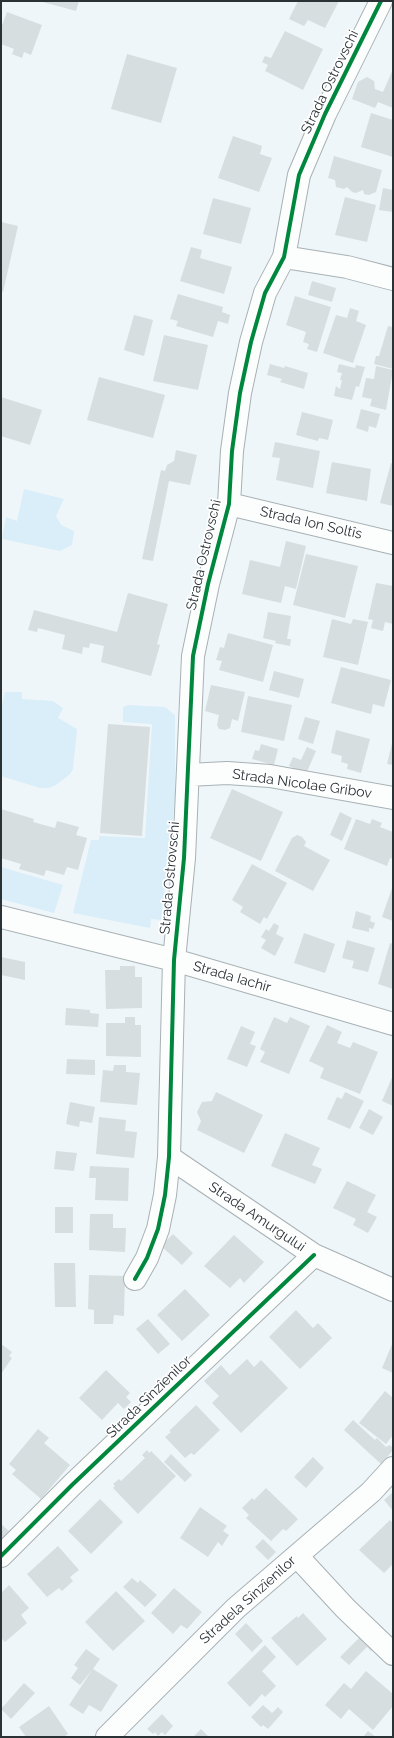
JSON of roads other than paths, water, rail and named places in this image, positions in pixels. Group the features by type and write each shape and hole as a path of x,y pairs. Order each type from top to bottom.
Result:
{"street":[{"name":"Strada Ostrovschi","path":"135,1279 147,1258 158,1229 169,1157 174,960 184,858 193,656 208,584 229,504 232,451 240,393 251,342 265,293 284,258 299,175 324,114 382,1"},
{"path":"284,258 347,267 393,279"},
{"name":"Strada Ion Soltîs","path":"229,504 393,543"},
{"name":"Strada Nicolae Gribov","path":"188,775 227,773 270,776 393,798"},
{"name":"Strada Iachir","path":"1,917 174,960 393,1024"},
{"name":"Strada Amurgului","path":"169,1157 314,1254 393,1290"},
{"name":"Strada Sînzîenilor","path":"1,1556 72,1485 314,1254"},
{"name":"Stradela Sînzîenilor","path":"107,1737 236,1608 371,1492 393,1468"},
{"path":"297,1556 345,1608 393,1654"}]}
